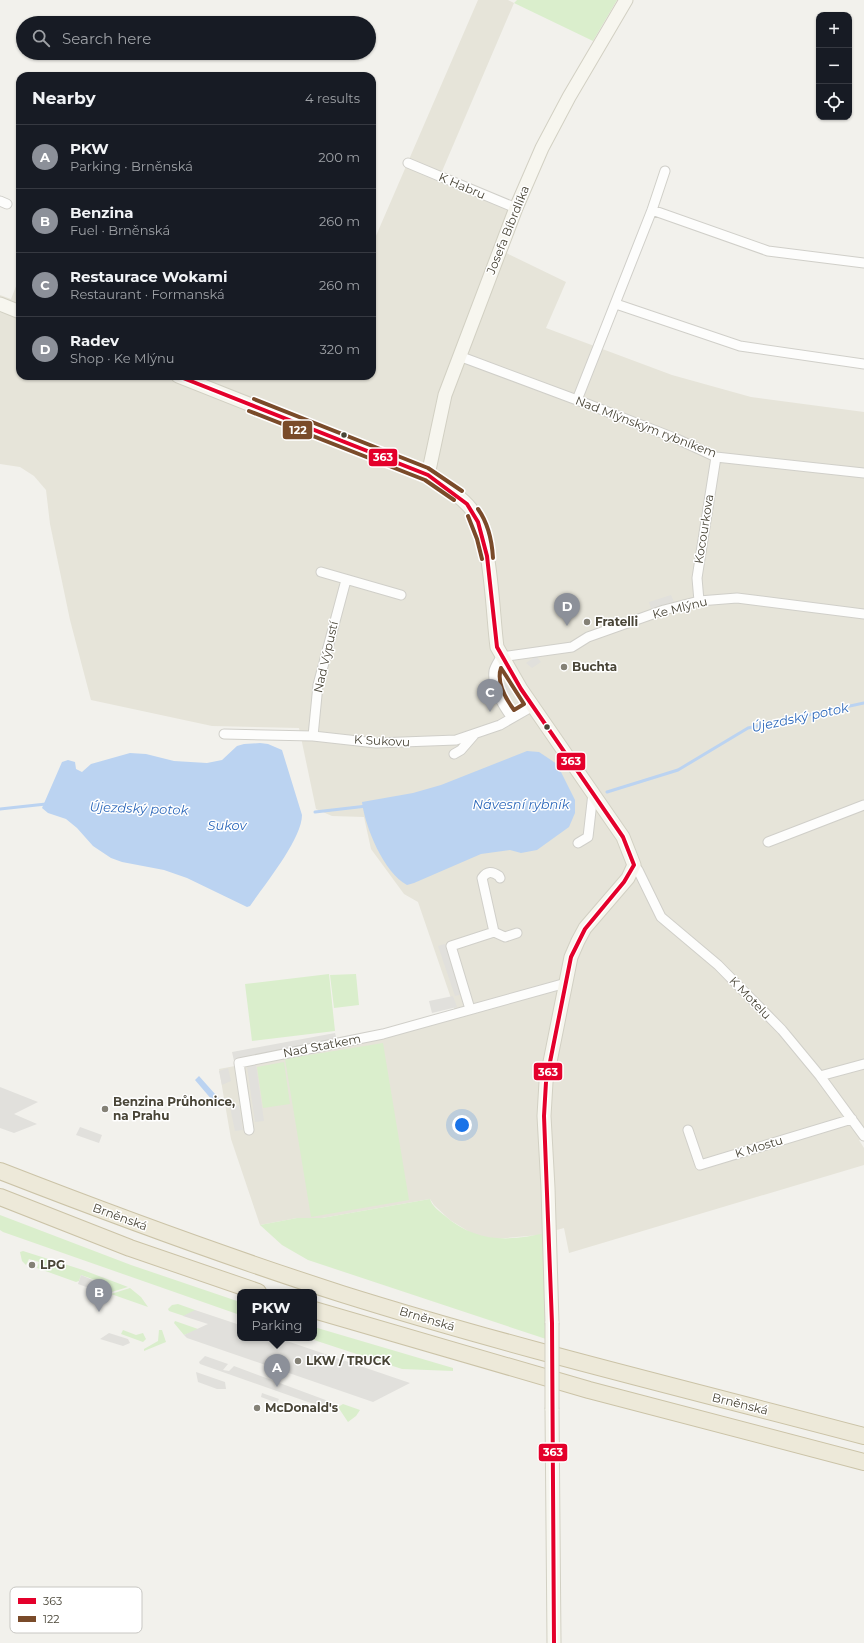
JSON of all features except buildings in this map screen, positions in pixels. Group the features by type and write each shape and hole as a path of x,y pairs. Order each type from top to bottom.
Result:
{"highway":[{"name":"Brněnská","path":"0,1171 177,1238 343,1294 480,1334 864,1436"},
{"name":"Brněnská","path":"0,1197 130,1248 249,1289"},
{"name":"Brněnská","path":"317,1311 581,1388 864,1462"}],"street":[{"name":"Josefa Bíbrdlíka","path":"428,475 445,395 516,208 542,148 569,97 626,0"},
{"name":"K Habru","path":"408,163 516,208"},
{"path":"577,400 616,304 652,210 665,171"},
{"path":"652,210 768,251 864,263"},
{"path":"0,304 16,310"},
{"path":"616,304 740,346 864,364"},
{"name":"Nad Mlýnským rybníkem","path":"459,356 677,439 716,457 864,473"},
{"path":"188,380 428,475 459,497 479,522 486,544 497,647 501,657 623,837 634,865 628,878 585,928 578,941 572,957 566,983 546,1082 544,1116 548,1188 552,1323 554,1643"},
{"name":"Kocourkova","path":"699,601 697,578 716,457"},
{"path":"321,572 401,595"},
{"name":"Nad Výpustí","path":"313,736 318,685 346,580"},
{"name":"Ke Mlýnu","path":"501,657 572,646 588,637 644,617 699,601 737,598 864,614"},
{"path":"501,657 494,670 494,680 502,703 512,718"},
{"name":"K Sukovu","path":"224,734 313,736 376,743 456,740 512,718 533,706"},
{"path":"454,754 461,750 474,734"},
{"path":"578,843 588,837 593,793"},
{"path":"768,842 864,805"},
{"name":"K Motelu","path":"634,865 638,870 661,917 718,965 782,1030 820,1076 864,1136"},
{"path":"494,932 482,878 485,873 491,872 500,878"},
{"path":"470,1009 451,946 494,932 505,937 517,933"},
{"name":"Nad Statkem","path":"249,1130 239,1063 383,1034 470,1009 542,991 566,983"},
{"path":"820,1076 864,1064"},
{"name":"K Mostu","path":"688,1130 700,1165 852,1119"}],"shaded area":[{"path":"478,0 508,0 514,3 440,176 516,208 500,250 566,282 546,328 672,375 751,397 864,412 864,1138 859,1140 864,1148 864,1165 569,1253 564,1228 539,1235 495,1239 485,1238 471,1233 450,1220 434,1205 430,1199 322,1218 297,1218 260,1225 231,1139 219,1069 382,1038 456,1017 453,1004 418,902 404,894 371,849 364,817 332,816 316,809 299,728 212,726 91,700 70,620 50,524 46,490 34,476 20,467 0,464 0,295 11,299 16,286 16,380 376,380 376,236"},
{"path":"671,595 674,602 651,609 649,602"},
{"path":"536,656 541,662 532,668 526,663"},
{"path":"497,676 502,678 512,694 509,697 502,696"},
{"path":"445,944 462,994 455,996 438,946"},
{"path":"453,996 457,1007 432,1013 429,1001"},
{"path":"335,1033 337,1040 234,1061 232,1052"},
{"path":"256,1065 264,1121 255,1122 247,1067"},
{"path":"228,1068 231,1081 222,1085 219,1071"},
{"path":"0,1087 38,1102 14,1114 37,1124 14,1133 0,1128"},
{"path":"239,1105 243,1130 235,1131 230,1107"},
{"path":"80,1127 102,1135 99,1143 76,1135"},
{"path":"81,1275 95,1281 92,1289 78,1284"},
{"name":"LKW / TRUCK","path":"195,1310 237,1324 237,1341 287,1341 410,1383 373,1402 187,1338 184,1335 208,1324 183,1316"},
{"path":"109,1333 128,1339 130,1343 123,1346 100,1339"},
{"path":"205,1356 228,1364 223,1370 229,1371 234,1366 331,1402 325,1408 200,1364 199,1362"},
{"path":"196,1372 225,1382 226,1389 217,1389 198,1382"},
{"path":"262,1393 279,1399 277,1403 261,1397"}],"green space":[{"path":"517,0 617,0 593,41 514,3"},
{"path":"329,974 335,1031 252,1041 245,984"},
{"path":"356,974 359,1005 334,1008 330,975"},
{"path":"383,1043 409,1200 311,1217 285,1059"},
{"path":"284,1062 290,1104 263,1108 257,1067"},
{"path":"430,1199 436,1208 455,1224 479,1235 492,1238 518,1238 545,1233 546,1339 308,1260 282,1245 260,1225 297,1218 322,1218"},
{"path":"0,1215 131,1265 237,1301 237,1314 3,1232 0,1230"},
{"path":"23,1251 83,1270 128,1287 105,1294 104,1291 106,1284 81,1275 79,1281 76,1282 37,1268 39,1262 29,1259 26,1265 22,1261 20,1252"},
{"path":"130,1288 141,1297 148,1307 111,1294"},
{"path":"178,1304 195,1311 184,1316 169,1311 168,1309 172,1305"},
{"path":"175,1321 198,1330 184,1335 174,1323"},
{"path":"317,1328 453,1368 453,1371 402,1369 317,1341"},
{"path":"123,1330 136,1335 143,1333 146,1339 143,1342 121,1334"},
{"path":"159,1330 162,1330 166,1342 144,1351 144,1349 158,1341"},
{"path":"343,1404 360,1410 356,1416 348,1422 338,1407"}],"water":[{"name":"Sukov","path":"260,743 268,744 282,750 302,815 300,825 290,849 250,906 247,907 187,878 164,870 122,862 111,858 93,846 77,828 66,819 48,813 42,808 62,762 68,760 75,762 76,769 82,772 91,764 130,753 146,754 174,761 207,763 222,760 237,746"},
{"name":"Návesní rybník","path":"527,751 539,752 557,764 575,800 575,813 569,827 537,850 521,853 510,850 481,854 414,883 407,885 399,879 383,860 371,836 362,802 413,793 441,785"},
{"path":"199,1076 223,1103 218,1107 195,1080"}],"waterway":[{"name":"Újezdský potok","path":"607,792 678,770 748,728 864,703"},
{"name":"Újezdský potok","path":"0,809 46,804"},
{"name":"Újezdský potok","path":"315,812 367,806"}],"transit line":[{"name":"363","path":"188,380 428,475 467,504 478,522 487,556 497,647 521,689 623,837 634,865 624,882 585,929 571,957 546,1082 544,1116 552,1323 554,1643"},
{"name":"122","path":"254,399 428,468 462,491"},
{"name":"122","path":"249,411 425,480 454,500"},
{"name":"122","path":"478,509 489,532 493,558"},
{"name":"122","path":"468,516 477,539 482,559"},
{"name":"122","path":"501,668 524,704 514,710 505,696 501,685 501,668"}],"place":[{"name":"Fratelli","path":"587,622"},
{"name":"Radev","path":"567,626"},
{"name":"Buchta","path":"564,667"},
{"name":"Restaurace Wokami","path":"490,712"},
{"name":"Benzina Průhonice, na Prahu","path":"105,1109"},
{"name":"LPG","path":"32,1265"},
{"name":"Benzina","path":"99,1312"},
{"name":"LKW / TRUCK","path":"298,1361"},
{"name":"PKW","path":"277,1387"},
{"name":"McDonald's","path":"257,1408"}]}
